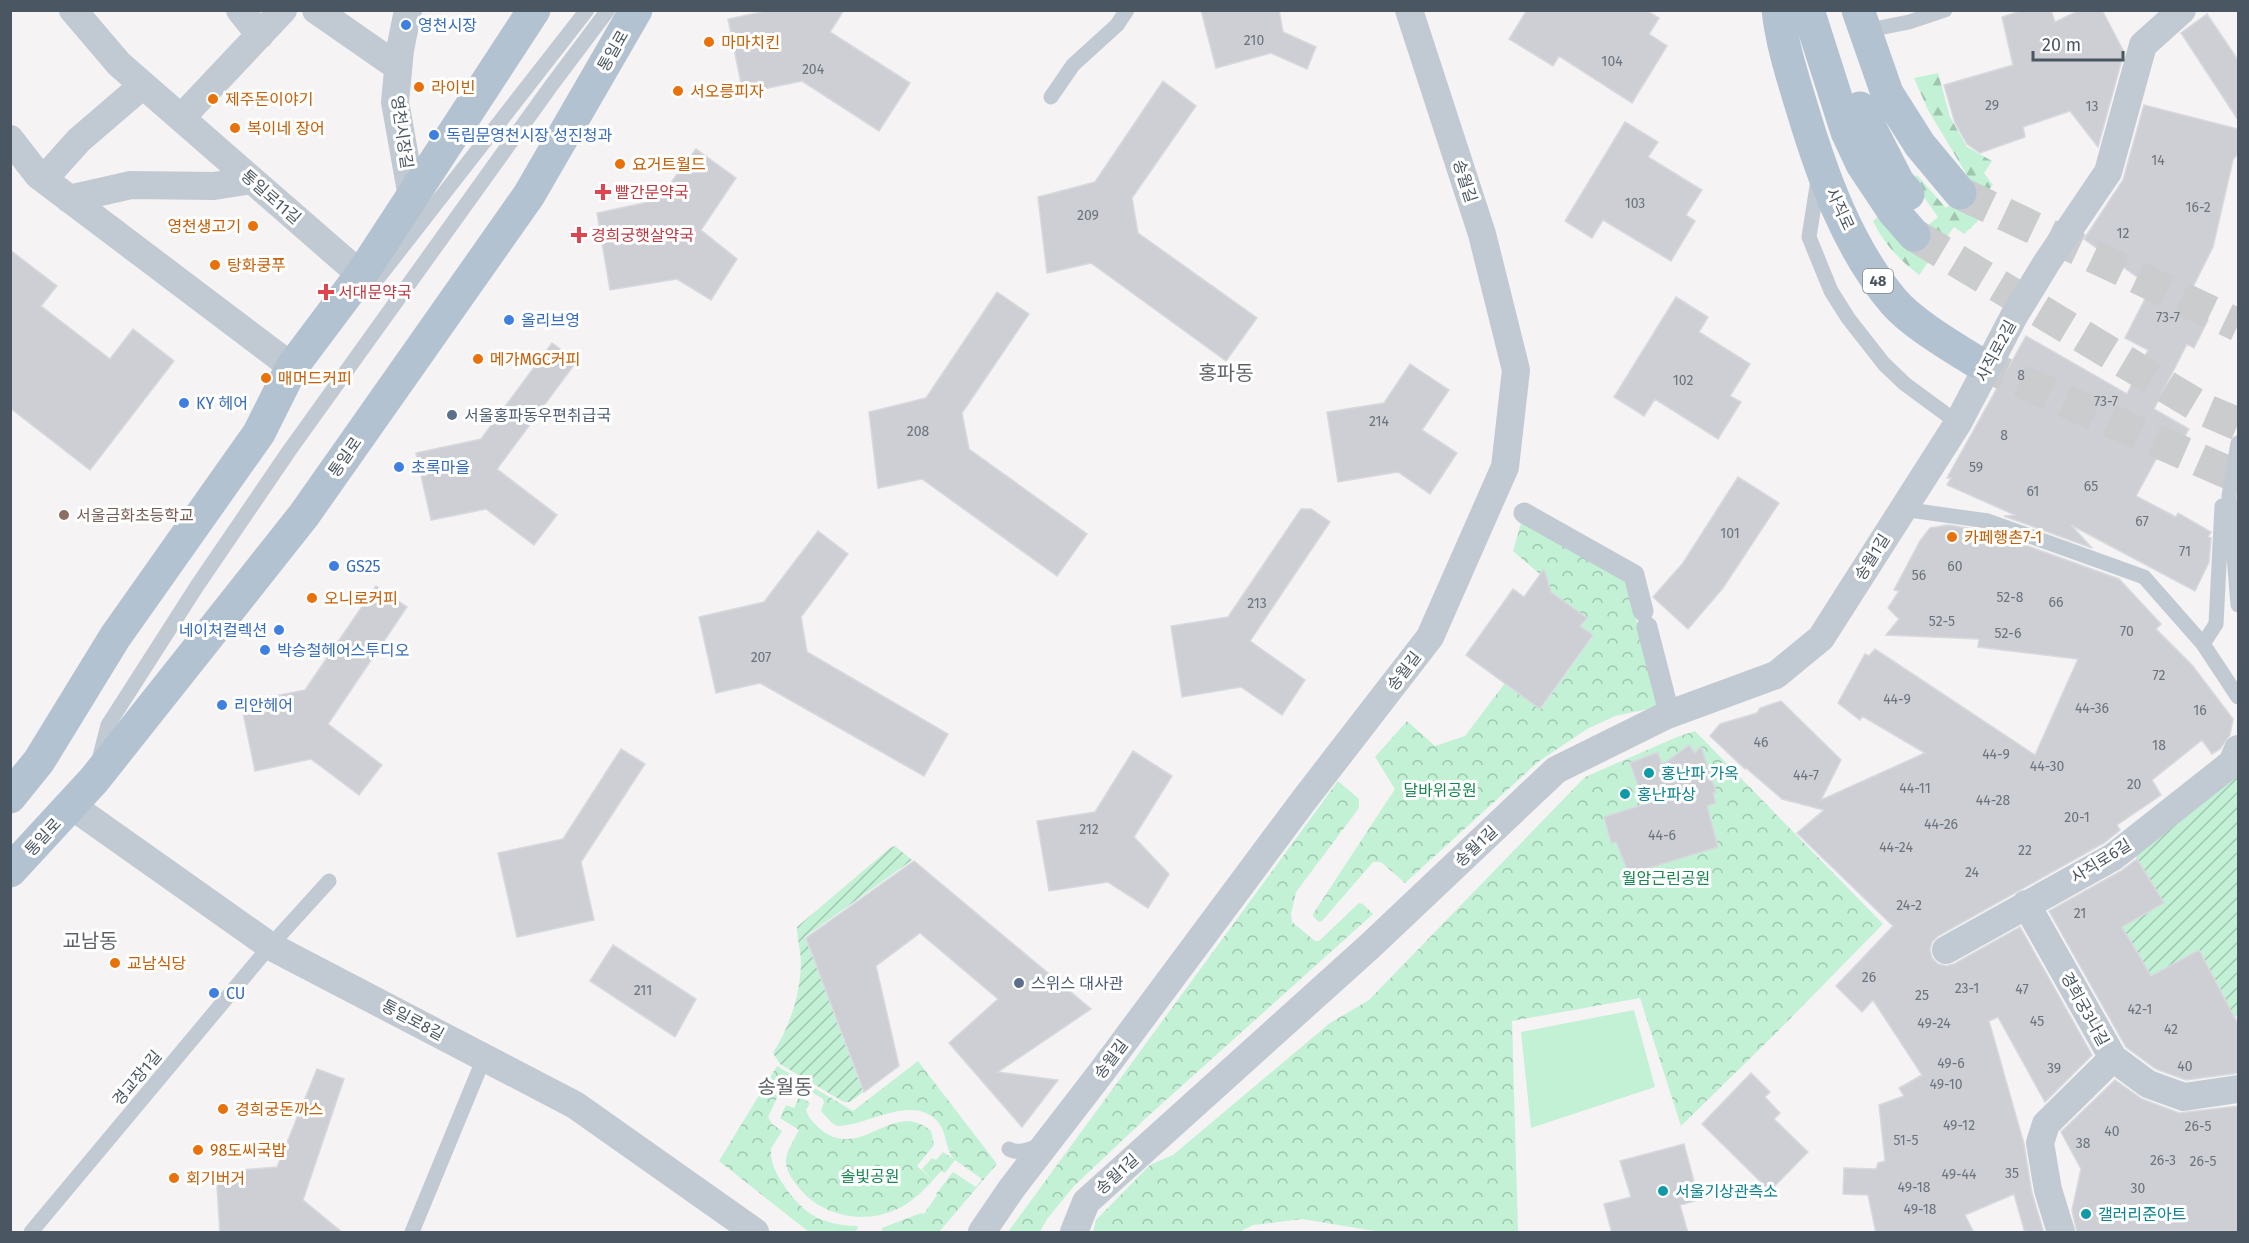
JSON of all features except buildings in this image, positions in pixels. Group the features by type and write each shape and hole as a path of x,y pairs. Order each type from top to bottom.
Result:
{"main road":[{"path":"10,798 39,761 115,637 259,434 292,367 361,275 534,10"},
{"name":"통일로","path":"10,871 94,780 311,505 529,195 636,10"},
{"path":"1808,10 1847,132 1862,164 1894,212 1922,228 1873,136 1846,76 1827,10"},
{"name":"사직로","path":"1778,21 1820,168 1864,262 1895,303 1937,337 1975,361"},
{"path":"1861,21 1887,93 1920,145 1960,194"}],"street":[{"name":"통일로11길","path":"73,10 119,64 361,275"},
{"path":"240,10 260,35"},
{"path":"181,118 283,10"},
{"path":"316,10 398,67"},
{"name":"영천시장길","path":"408,10 398,67 395,102 412,197"},
{"name":"송월길","path":"982,1233 1012,1188 1052,1138 1304,800 1431,638 1505,467 1516,370 1482,234 1409,10"},
{"name":"사직로2길","path":"1958,423 2014,316 2047,262 2108,172 2143,45 2182,10"},
{"path":"44,179 79,140 143,85"},
{"path":"10,139 38,175 292,367"},
{"path":"69,199 131,185 214,186 252,180"},
{"name":"송월1길","path":"1074,1233 1086,1202 1370,946 1556,770 1667,715 1776,675 1821,638 1958,423"},
{"path":"1524,513 1634,575 1667,705"},
{"name":"사직로6길","path":"1946,950 2113,857 2232,764 2238,749"},
{"name":"통일로8길","path":"72,806 270,946 575,1105 755,1233"},
{"name":"경희궁3나길","path":"2026,904 2113,1058 2148,1084 2184,1097 2238,1089"},
{"path":"2061,1233 2048,1190 2040,1143 2046,1124 2113,1058"}],"lane":[{"path":"259,434 469,159 587,10"},
{"path":"94,780 108,725 197,586 289,451 537,105 608,10"},
{"path":"1051,98 1073,65 1117,25 1127,10"},
{"path":"1861,21 1909,22 1946,10"},
{"path":"1820,168 1809,237 1831,291 1848,318 1884,364 1905,384 1958,423"},
{"path":"2238,443 2229,496 2238,605"},
{"path":"2203,644 2216,624 2222,497"},
{"path":"1902,508 1988,521 2144,577 2203,644 2238,698"},
{"name":"경교장1길","path":"31,1233 270,946 329,881"},
{"path":"412,1233 484,1058"}],"green space":[{"path":"1938,73 1950,117 1967,147 1992,161 1984,173 1993,185 1969,210 1978,221 1964,234 1954,227 1919,275 1893,251 1873,221 1879,216 1904,246 1938,217 1911,179 1917,175 1946,208 1973,185 1928,110 1914,78"},
{"name":"달바위공원","path":"1524,513 1634,575 1634,614 1667,705 1615,716 1587,729 1538,762 1405,883 1381,862 1373,862 1319,922 1313,914 1395,789 1375,757 1407,721 1435,746 1465,736 1505,683 1541,709 1593,636 1580,626 1586,617 1551,592 1548,581 1513,551"},
{"name":"월암근린공원","path":"1695,731 1883,924 1681,1126 1640,998 1512,1021 1518,1232 1381,1232 1302,1219 1253,1225 1239,1232 1093,1232 1096,1220 1150,1165 1173,1155 1330,1023 1369,1000 1585,777"},
{"path":"2238,773 2238,1016 2213,1022 2204,1007 2224,996 2199,950 2150,976 2122,927 2164,903 2134,854"},
{"name":"달바위공원","path":"1338,781 1359,799 1359,808 1296,892 1291,914 1292,922 1315,941 1319,941 1359,903 1373,914 1146,1118 1074,1186 1047,1219 1040,1232 1008,1232"},
{"path":"895,846 912,860 805,937 863,1092 850,1102 844,1102 780,1064 773,1053 789,1021 799,988 801,964 797,927"},
{"path":"1634,1010 1655,1087 1531,1128 1521,1032"},
{"name":"솔빛공원","path":"918,1061 997,1164 939,1232 882,1232 882,1228 921,1213 924,1214 953,1172 976,1187 982,1179 955,1160 949,1151 941,1126 928,1114 916,1110 903,1111 838,1126 821,1111 823,1099 795,1082 791,1089 801,1094 800,1097 810,1103 806,1110 814,1123 835,1137 850,1139 903,1122 917,1123 931,1131 934,1145 917,1166 933,1180 902,1207 868,1217 841,1214 816,1203 805,1195 787,1169 789,1148 799,1130 780,1118 786,1105 794,1108 800,1095 783,1085 768,1117 772,1124 782,1131 771,1149 771,1159 776,1172 790,1194 806,1210 823,1220 857,1226 855,1232 809,1232 719,1161 777,1066 853,1111"},
{"name":"솔빛공원","path":"943,1152 955,1160 945,1173 941,1171 933,1180 922,1169 932,1158 936,1160"}],"tunnel":[{"path":"1960,193 2238,325"},
{"path":"1914,235 2205,410 2238,424"},
{"path":"1975,361 2238,477"}],"place":[{"name":"영천시장","path":"406,25"},
{"name":"마마치킨","path":"709,42"},
{"name":"라이빈","path":"419,87"},
{"name":"서오릉피자","path":"678,91"},
{"name":"제주돈이야기","path":"213,99"},
{"name":"복이네 장어","path":"235,128"},
{"name":"독립문영천시장 성진청과","path":"434,135"},
{"name":"요거트월드","path":"620,164"},
{"name":"빨간문약국","path":"603,192"},
{"name":"영천생고기","path":"253,226"},
{"name":"경희궁햇살약국","path":"579,235"},
{"name":"탕화쿵푸","path":"215,265"},
{"name":"서대문약국","path":"326,292"},
{"name":"올리브영","path":"509,320"},
{"name":"메가MGC커피","path":"478,359"},
{"name":"매머드커피","path":"266,378"},
{"name":"KY 헤어","path":"184,403"},
{"name":"서울홍파동우편취급국","path":"452,415"},
{"name":"초록마을","path":"399,467"},
{"name":"서울금화초등학교","path":"64,515"},
{"name":"카페행촌7-1","path":"1952,537"},
{"name":"GS25","path":"334,566"},
{"name":"오니로커피","path":"312,598"},
{"name":"네이처컬렉션","path":"279,630"},
{"name":"박승철헤어스투디오","path":"265,650"},
{"name":"리안헤어","path":"222,705"},
{"name":"홍난파 가옥","path":"1649,773"},
{"name":"홍난파상","path":"1625,794"},
{"name":"교남식당","path":"115,963"},
{"name":"스위스 대사관","path":"1019,983"},
{"name":"CU","path":"214,993"},
{"name":"경희궁돈까스","path":"223,1109"},
{"name":"98도씨국밥","path":"198,1150"},
{"name":"회기버거","path":"174,1178"},
{"name":"서울기상관측소","path":"1663,1191"},
{"name":"갤러리준아트","path":"2086,1214"}],"district":[{"name":"홍파동","path":"1226,373"},
{"name":"교남동","path":"90,941"},
{"name":"송월동","path":"785,1087"}]}
